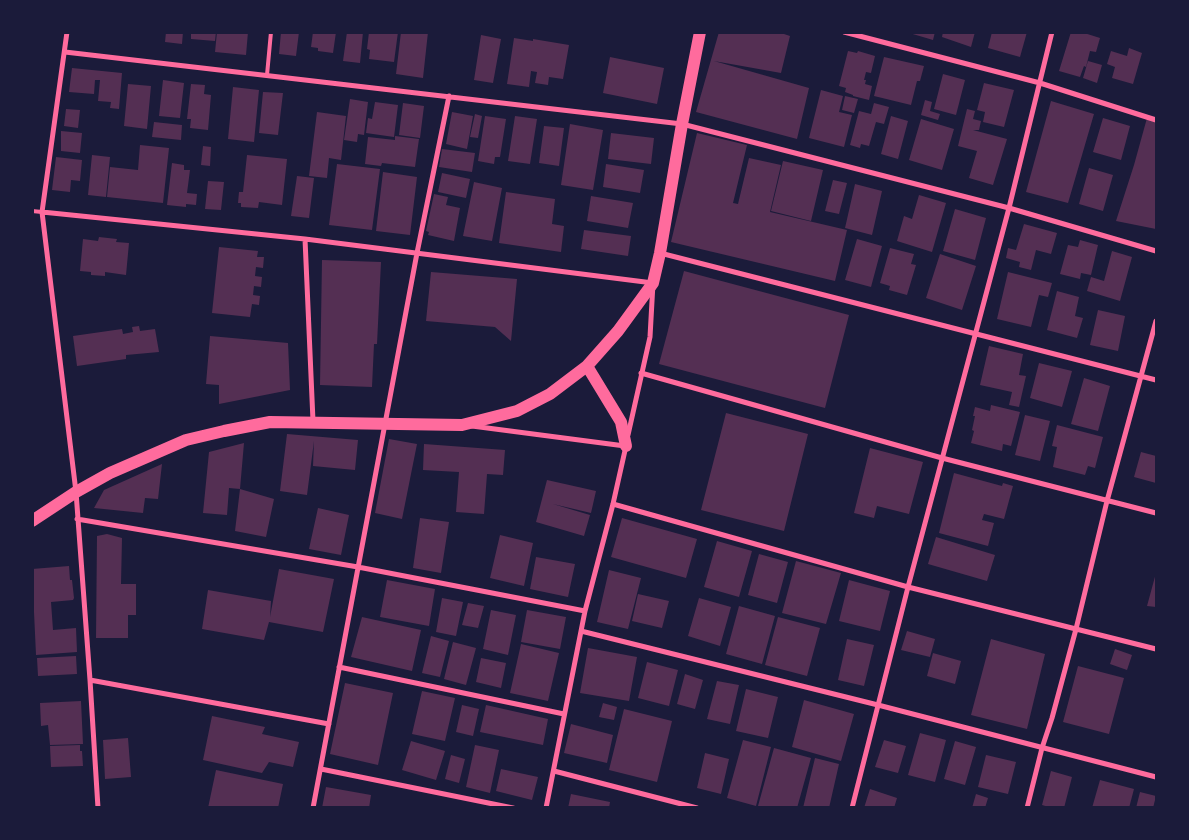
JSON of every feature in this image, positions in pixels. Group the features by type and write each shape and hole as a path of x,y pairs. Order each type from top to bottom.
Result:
{"main road":[{"path":"32,521 76,492 110,473 186,440 270,422 314,421 462,425 517,411 550,394 588,366 618,332 653,283 700,32"},
{"path":"588,366 621,422 626,446"}],"street":[{"path":"68,32 42,212 76,492 98,808"},
{"path":"844,32 1040,83 1156,120"},
{"path":"852,808 908,587 1009,208 1052,32"},
{"path":"65,52 682,124 1009,208 1156,251"},
{"path":"313,808 417,253 449,96"},
{"path":"42,212 305,239 653,283 650,337 613,504 585,611 546,808"},
{"path":"305,239 314,421"},
{"path":"660,253 1156,380"},
{"path":"1027,808 1076,629 1107,501 1156,320"},
{"path":"641,374 942,458 1156,513"},
{"path":"462,425 626,446"},
{"path":"613,504 908,587 1156,649"},
{"path":"77,519 358,567 585,611"},
{"path":"581,631 1156,777"},
{"path":"338,667 564,714"},
{"path":"90,680 329,724"},
{"path":"321,769 513,808"},
{"path":"554,771 697,808"}],"lane":[{"path":"267,75 271,32"},
{"path":"32,211 42,212"}],"building":[{"path":"166,32 183,32 182,44 165,42"},
{"path":"191,32 216,32 215,41 191,39"},
{"path":"217,32 248,32 246,55 215,52"},
{"path":"281,32 299,32 296,56 279,54"},
{"path":"313,32 336,32 333,53 318,51 318,48 311,47"},
{"path":"347,32 363,32 360,63 343,61"},
{"path":"369,32 398,32 394,62 369,59 370,50 367,49"},
{"path":"401,32 428,32 423,78 396,74"},
{"path":"719,32 778,32 790,36 781,73 714,61 809,88 797,139 696,112"},
{"path":"906,32 935,32 933,40"},
{"path":"943,32 975,32 971,47 942,37"},
{"path":"992,32 1027,32 1020,57 988,48"},
{"path":"1071,32 1081,32 1100,38 1096,52 1090,51 1086,67 1084,66 1080,77 1059,71"},
{"path":"481,35 501,39 493,83 474,80"},
{"path":"514,38 569,45 563,79 549,77 548,85 535,83 537,72 531,71 529,87 507,84"},
{"path":"1129,48 1142,53 1133,84 1112,78 1115,67 1107,64 1111,51 1127,56"},
{"path":"848,51 857,53 858,51 875,56 871,73 866,72 864,80 866,80 865,84 872,86 869,100 853,96 845,92 846,88 839,86"},
{"path":"610,57 664,68 657,104 603,93"},
{"path":"884,57 924,66 920,81 917,81 911,105 874,96"},
{"path":"1088,61 1102,65 1097,83 1083,78"},
{"path":"72,68 122,73 119,109 110,108 111,102 98,101 100,80 95,80 94,94 69,92"},
{"path":"943,74 965,80 956,115 934,109"},
{"path":"163,80 184,83 180,118 159,116"},
{"path":"984,83 1014,90 1004,127 983,122 985,112 977,110"},
{"path":"128,84 151,86 147,129 124,126"},
{"path":"191,84 205,85 204,94 211,95 208,130 190,128 191,119 187,119"},
{"path":"233,87 259,90 254,142 228,139"},
{"path":"821,90 843,96 839,112 852,115 844,147 809,138"},
{"path":"263,92 283,93 278,135 259,133"},
{"path":"845,96 858,99 854,113 842,110"},
{"path":"350,99 368,102 364,135 358,134 357,142 344,140"},
{"path":"925,100 932,102 930,111 940,114 938,120 921,115"},
{"path":"1051,101 1094,114 1068,203 1026,192"},
{"path":"375,102 398,105 394,137 366,133 368,118 372,119"},
{"path":"403,103 424,106 420,138 399,135"},
{"path":"874,103 889,107 884,124 876,122 869,146 861,144 860,148 850,145 859,111 871,114"},
{"path":"66,109 80,110 78,128 64,126"},
{"path":"967,109 975,111 973,119 981,121 979,130 973,130 1007,139 993,185 969,178 977,151 958,146"},
{"path":"317,112 346,116 341,160 329,158 327,178 309,176"},
{"path":"452,112 473,116 467,149 446,144"},
{"path":"475,114 482,116 478,138 470,137"},
{"path":"485,116 506,119 500,157 495,157 494,164 478,161"},
{"path":"515,116 537,119 530,164 508,161"},
{"path":"891,116 908,121 898,159 881,154"},
{"path":"1103,118 1130,126 1121,160 1093,152"},
{"path":"1147,118 1156,120 1156,229 1116,221"},
{"path":"921,119 954,129 942,170 909,160"},
{"path":"154,122 182,125 181,140 152,137"},
{"path":"570,124 603,130 593,190 561,185"},
{"path":"544,126 564,128 559,166 539,163"},
{"path":"61,131 82,133 80,153 61,151"},
{"path":"611,133 654,138 651,164 608,159"},
{"path":"697,133 747,145 733,203 738,204 749,158 781,165 770,212 847,230 835,281 671,242"},
{"path":"395,136 419,139 415,167 382,163 381,166 365,164 368,137 395,140"},
{"path":"140,145 169,148 163,203 107,197 110,167 138,170"},
{"path":"203,146 211,147 210,166 201,165"},
{"path":"442,149 475,153 472,172 439,167"},
{"path":"92,155 110,157 106,197 88,195"},
{"path":"247,155 287,159 282,205 259,202 258,208 241,207 241,203 238,203 239,192 243,192"},
{"path":"56,157 82,160 80,181 71,180 70,192 52,190"},
{"path":"783,161 823,170 811,221 771,211"},
{"path":"172,163 184,165 184,170 190,170 187,193 197,194 196,205 186,204 186,207 167,205"},
{"path":"337,164 380,169 372,230 329,225"},
{"path":"606,164 644,170 640,193 603,187"},
{"path":"1089,168 1113,175 1103,211 1079,204"},
{"path":"383,172 417,177 410,235 376,231"},
{"path":"442,173 470,179 466,198 438,192"},
{"path":"297,176 314,178 309,218 291,216"},
{"path":"833,180 847,183 839,214 825,211"},
{"path":"208,181 224,182 221,210 205,209"},
{"path":"474,182 502,188 492,241 463,236"},
{"path":"855,184 882,191 872,235 845,228"},
{"path":"506,192 555,199 552,224 564,226 561,252 499,243"},
{"path":"434,194 448,197 446,205 460,208 454,241 428,235 429,232 426,231"},
{"path":"919,195 946,203 932,252 897,241 904,216 912,219"},
{"path":"591,196 633,203 628,228 587,221"},
{"path":"955,209 986,218 975,260 943,251"},
{"path":"1024,224 1057,233 1051,254 1036,250 1031,270 1019,267 1020,262 1006,258 1008,248 1016,250"},
{"path":"584,230 631,236 628,256 581,249"},
{"path":"99,237 117,239 116,242 129,243 126,275 105,272 105,276 91,275 91,272 80,271 83,239 98,241"},
{"path":"857,239 882,246 871,287 845,280"},
{"path":"1080,240 1098,245 1091,275 1081,273 1080,279 1060,274 1068,245 1078,247"},
{"path":"219,247 258,251 257,257 264,257 263,268 256,267 255,276 262,277 261,287 254,286 253,295 260,296 259,305 252,304 250,317 212,313"},
{"path":"890,248 914,254 911,264 916,265 907,295 889,290 890,286 880,283"},
{"path":"1112,251 1132,257 1120,301 1087,291 1091,277 1104,281"},
{"path":"940,254 976,266 962,310 926,298"},
{"path":"322,260 381,262 377,344 374,344 372,387 320,385"},
{"path":"684,271 849,315 825,408 659,364"},
{"path":"431,272 517,279 511,341 495,327 426,321"},
{"path":"1008,272 1052,283 1048,297 1039,295 1031,327 997,319"},
{"path":"1057,291 1079,297 1075,316 1083,318 1077,338 1047,330"},
{"path":"1098,310 1125,316 1118,351 1090,345"},
{"path":"139,326 140,331 155,329 159,352 126,355 126,359 77,366 73,336 122,329 123,334 133,332 132,327"},
{"path":"210,336 288,343 290,390 219,404 219,385 206,384"},
{"path":"989,346 1023,354 1019,375 1026,376 1019,407 1009,405 1012,392 980,385"},
{"path":"1039,363 1072,371 1062,407 1030,398"},
{"path":"1084,378 1110,386 1098,431 1071,424"},
{"path":"991,405 1020,412 1011,446 1003,444 1002,451 971,443 974,431 972,430 975,407 990,411"},
{"path":"726,413 808,434 784,531 701,510"},
{"path":"1025,415 1050,421 1040,461 1015,455"},
{"path":"1057,425 1103,437 1095,468 1088,466 1085,475 1053,467 1057,447 1052,446"},
{"path":"287,434 358,440 355,470 313,466 314,441 307,495 280,491"},
{"path":"389,439 417,444 402,519 375,513"},
{"path":"244,443 240,489 229,488 227,515 203,513 209,452"},
{"path":"424,444 505,450 503,475 487,474 484,514 456,512 459,472 423,470"},
{"path":"870,448 923,462 909,514 877,506 874,518 854,513"},
{"path":"1141,452 1156,456 1156,483 1134,477"},
{"path":"162,464 158,499 145,498 143,513 94,508 104,490"},
{"path":"954,473 1002,486 1003,483 1013,486 1004,519 984,514 982,520 994,523 988,546 939,533"},
{"path":"547,480 596,491 591,513 553,504 590,515 584,536 536,522"},
{"path":"240,489 274,499 266,537 235,531"},
{"path":"318,508 349,515 341,555 309,549"},
{"path":"420,518 449,522 441,573 413,568"},
{"path":"622,518 697,539 686,578 611,557"},
{"path":"107,534 122,538 121,584 136,584 136,615 128,615 128,638 96,638 97,536"},
{"path":"500,535 533,543 524,586 490,578"},
{"path":"936,537 995,555 987,581 928,564"},
{"path":"717,541 752,551 739,597 704,587"},
{"path":"759,554 788,562 777,603 748,595"},
{"path":"536,557 575,564 568,597 530,589"},
{"path":"796,561 841,573 826,624 782,613"},
{"path":"69,566 74,598 73,600 51,602 53,630 76,628 77,652 36,655 32,569"},
{"path":"279,569 334,579 323,632 269,622 264,640 202,629 208,590 271,601 270,617"},
{"path":"609,570 641,578 628,629 597,622"},
{"path":"1156,573 1156,607 1147,606"},
{"path":"387,580 435,589 429,626 380,617"},
{"path":"849,580 890,591 880,631 839,621"},
{"path":"638,594 669,601 662,628 632,621"},
{"path":"442,598 463,602 456,636 436,632"},
{"path":"699,598 731,607 720,646 688,636"},
{"path":"468,603 484,606 478,628 462,625"},
{"path":"739,606 775,616 762,664 726,654"},
{"path":"491,610 516,615 508,655 483,649"},
{"path":"527,610 566,617 560,649 521,642"},
{"path":"362,617 421,630 412,671 351,657"},
{"path":"778,617 820,628 807,676 765,665"},
{"path":"907,631 935,639 930,657 901,650"},
{"path":"431,636 449,641 440,677 422,673"},
{"path":"847,639 874,645 864,686 838,680"},
{"path":"991,639 1045,654 1027,729 971,715"},
{"path":"453,642 476,648 466,685 444,679"},
{"path":"521,644 559,653 548,701 510,693"},
{"path":"588,648 637,657 629,701 580,693"},
{"path":"1115,649 1132,655 1127,670 1110,664"},
{"path":"933,653 961,661 955,684 927,676"},
{"path":"76,656 77,674 38,676 37,658"},
{"path":"481,658 506,663 501,688 476,682"},
{"path":"647,662 678,670 669,706 638,698"},
{"path":"1078,666 1124,678 1109,734 1063,722"},
{"path":"685,674 703,680 695,709 677,704"},
{"path":"717,681 739,685 730,724 707,719"},
{"path":"345,683 393,693 378,765 330,754"},
{"path":"746,689 778,697 768,738 736,731"},
{"path":"422,691 455,698 445,741 412,734"},
{"path":"804,700 854,714 841,761 792,747"},
{"path":"81,701 83,744 50,745 48,725 41,726 40,703"},
{"path":"603,703 617,707 614,720 599,717"},
{"path":"462,705 479,709 473,736 456,732"},
{"path":"486,705 548,719 543,745 480,732"},
{"path":"624,709 672,721 657,782 609,770"},
{"path":"212,716 265,727 262,734 299,742 293,767 269,762 262,773 203,760"},
{"path":"571,724 613,735 607,763 564,753"},
{"path":"920,733 946,740 935,782 908,775"},
{"path":"128,738 131,777 105,779 103,740"},
{"path":"743,740 771,747 756,806 727,798"},
{"path":"884,740 906,746 898,773 875,767"},
{"path":"411,741 445,751 436,780 402,770"},
{"path":"955,741 976,747 965,785 944,779"},
{"path":"80,745 83,766 51,767 50,746"},
{"path":"475,745 499,750 490,793 466,787"},
{"path":"774,748 811,758 797,808 762,808 758,806"},
{"path":"705,753 729,759 721,794 697,788"},
{"path":"451,755 465,759 459,783 445,779"},
{"path":"986,755 1016,762 1008,794 978,787"},
{"path":"815,758 839,764 829,808 803,808"},
{"path":"501,769 538,777 532,800 496,791"},
{"path":"216,770 283,784 278,808 208,808"},
{"path":"1051,771 1072,777 1064,808 1052,808 1042,805"},
{"path":"1100,780 1134,789 1129,808 1092,808"},
{"path":"326,787 371,795 369,808 322,808"},
{"path":"870,789 897,798 894,808 864,808"},
{"path":"1140,792 1156,796 1153,808 1136,808"},
{"path":"571,794 610,802 609,808 568,808"},
{"path":"976,794 988,798 985,808 972,808"}]}
